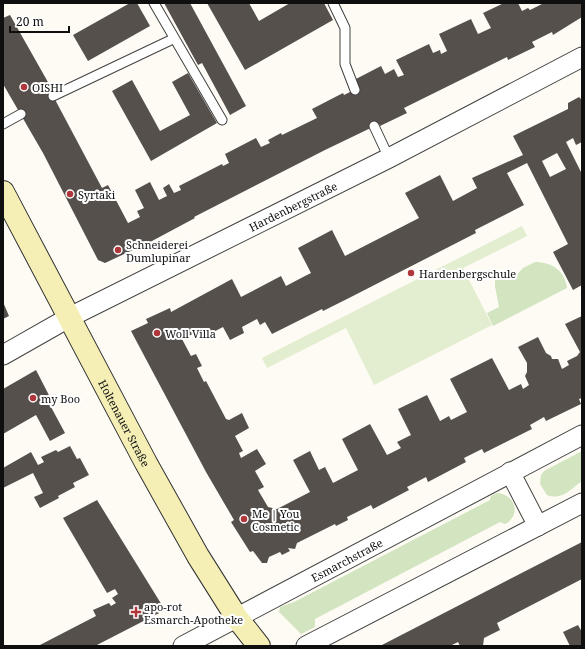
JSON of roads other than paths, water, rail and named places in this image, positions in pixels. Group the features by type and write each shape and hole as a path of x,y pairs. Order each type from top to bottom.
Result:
{"main road":[{"name":"Holtenauer Straße","path":"3,192 190,543 237,618 260,646"}],"street":[{"name":"Hardenbergstraße","path":"3,355 70,318 389,158 582,57"},
{"name":"Esmarchstraße","path":"183,646 582,435"},
{"path":"510,472 538,526"},
{"path":"306,646 582,503"}],"lane":[{"path":"154,3 173,39 222,120"},
{"path":"333,3 344,28 345,64 355,90"},
{"path":"53,96 173,39"},
{"path":"3,124 21,114"},
{"path":"374,126 389,158"}],"place":[{"name":"OISHI","path":"24,87"},
{"name":"Syrtaki","path":"70,194"},
{"name":"Schneiderei Dumlupinar","path":"118,250"},
{"name":"Hardenbergschule","path":"411,273"},
{"name":"Woll Villa","path":"157,333"},
{"name":"my Boo","path":"33,398"},
{"name":"Me | You Cosmetic","path":"244,519"},
{"name":"apo-rot Esmarch-Apotheke","path":"136,612"}]}
